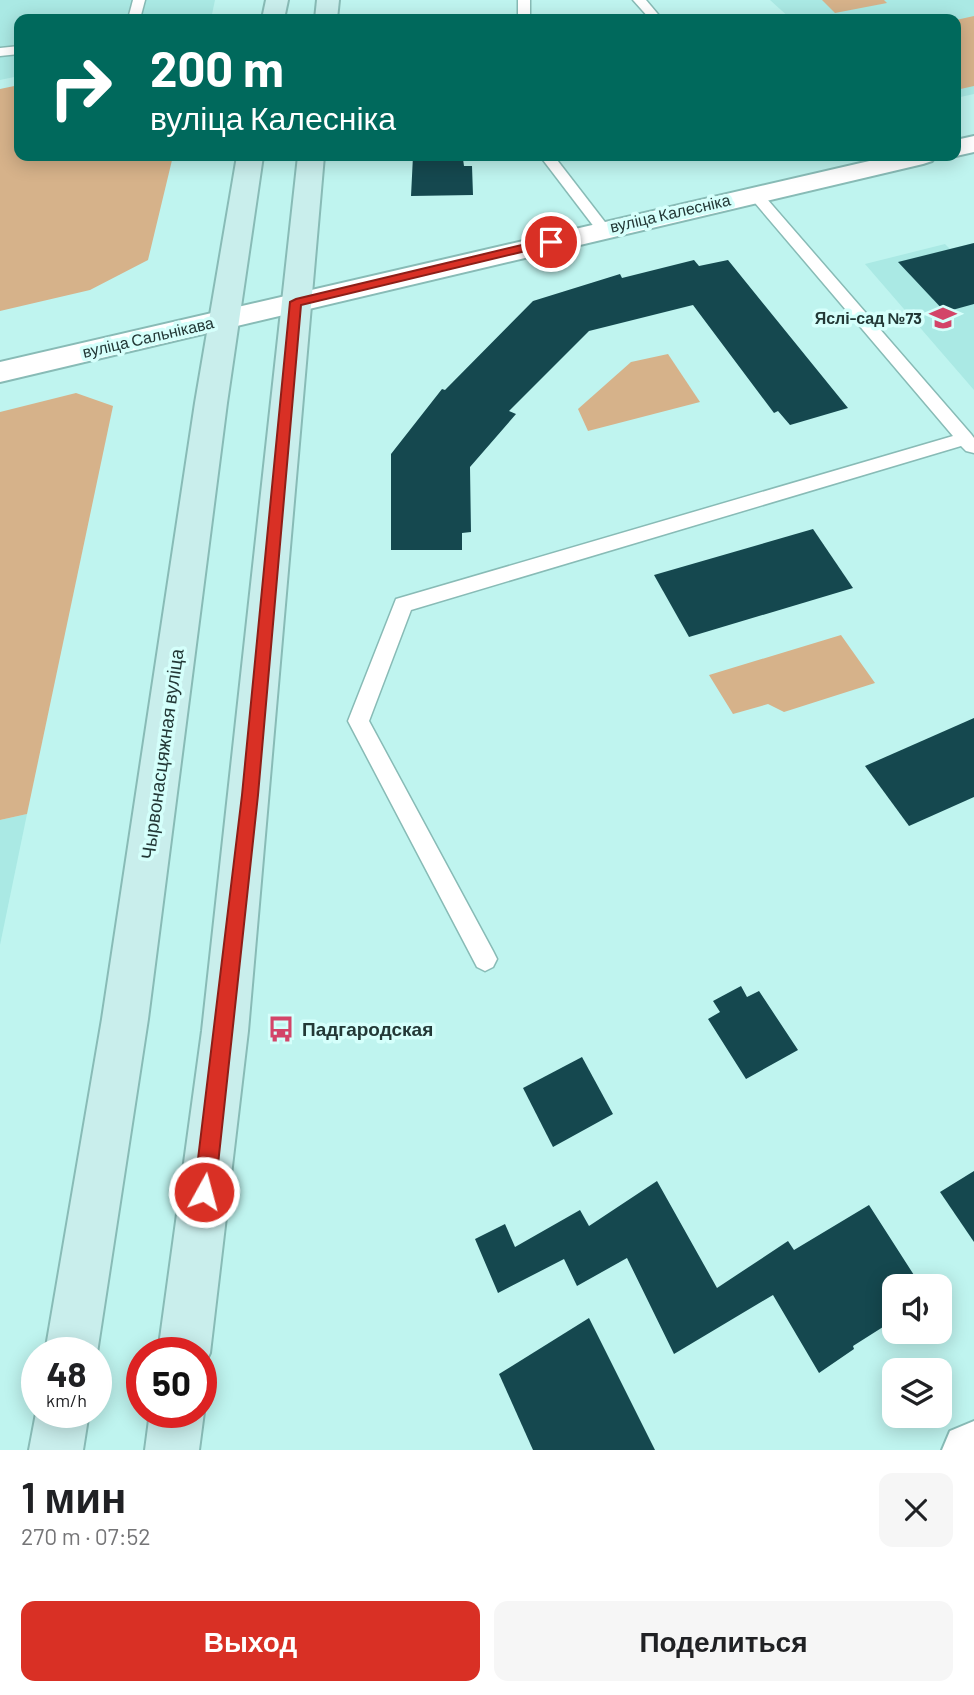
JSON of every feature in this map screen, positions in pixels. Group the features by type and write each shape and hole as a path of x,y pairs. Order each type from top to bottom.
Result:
{"main road":[{"name":"Чырвонасцяжная вуліца","path":"74,1337 125,1019 249,161"},
{"path":"186,1337 225,1031 250,795 310,161"},
{"path":"56,1450 59,1428"},
{"path":"172,1450 175,1428"}],"street":[{"name":"вуліца Калесніка","path":"296,302 901,161"},
{"name":"вуліца Сальнікава","path":"0,372 296,302"}],"lane":[{"path":"639,0 652,14"},
{"path":"551,161 603,229"},
{"path":"485,959 358,721 402,604 907,458 970,444 755,194"}],"shaded area":[{"path":"0,0 215,0 212,14 14,14 14,77 0,80"},
{"path":"770,0 974,0 974,94 961,97 961,14 785,14"},
{"path":"822,0 884,0 887,3 835,13"},
{"path":"974,16 974,86 961,89 961,19"},
{"path":"14,86 14,161 172,161 148,260 90,290 0,311 0,89"},
{"name":"Яслі-сад №73","path":"974,243 974,390 865,264 945,244 950,249"},
{"path":"668,354 700,402 588,431 578,409 631,362"},
{"path":"76,393 113,406 27,814 0,820 0,412"},
{"path":"841,635 875,683 784,712 768,704 733,714 709,675"},
{"path":"27,814 0,945 0,820"}],"building":[{"path":"413,161 463,161 464,166 472,166 473,195 411,196"},
{"path":"974,243 974,304 945,312 898,262"},
{"path":"694,260 699,266 728,260 848,408 790,425 778,411 774,413 693,305 589,331 509,411 516,414 470,467 471,532 462,533 462,550 391,550 391,454 442,389 445,390 533,301 620,274 622,278"},
{"path":"813,529 853,588 689,637 654,575"},
{"path":"974,718 974,797 909,826 865,766"},
{"path":"741,986 747,997 759,991 798,1050 746,1079 708,1019 720,1012 713,1001"},
{"path":"582,1057 613,1114 553,1147 523,1088"},
{"path":"974,1171 974,1242 940,1192"},
{"path":"657,1181 717,1288 788,1241 794,1250 869,1205 913,1274 882,1274 882,1328 819,1373 773,1295 674,1354 627,1258 577,1286 564,1259 498,1293 475,1239 505,1224 515,1247 580,1210 589,1226"},
{"path":"589,1318 655,1450 533,1450 499,1374"}],"place":[{"name":"Яслі-сад №73","path":"943,318"},
{"name":"Падгародская","path":"281,1029"}],"route":[{"path":"204,1192 225,1031 250,795 296,302 551,242"}]}
